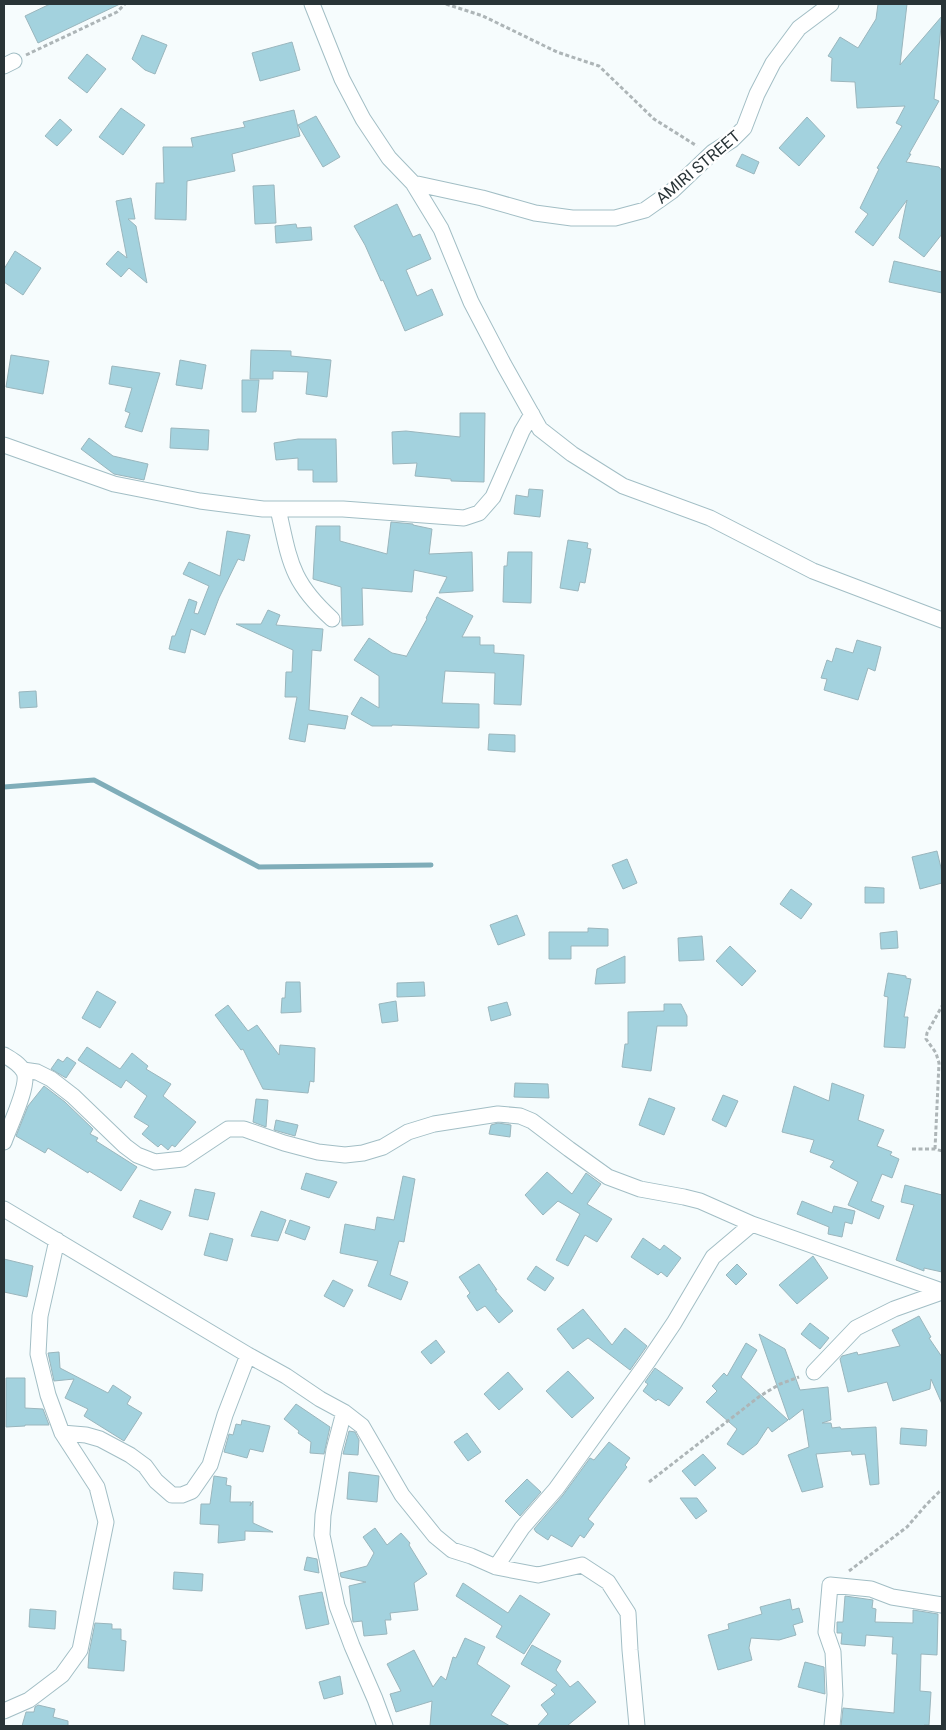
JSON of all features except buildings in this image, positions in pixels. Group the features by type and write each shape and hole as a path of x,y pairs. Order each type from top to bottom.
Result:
{"street":[{"path":"312,4 342,78 363,120 389,158 413,183 442,229 471,302 540,429 572,454 623,486 710,518 813,571 942,620"},
{"name":"AMIRI STREET","path":"413,183 482,198 535,213 572,218 615,218 645,210 672,191 710,155 732,140 744,128 757,94 774,63 799,28 832,4"},
{"path":"4,445 114,484 200,501 245,507 343,509 464,518 479,513 493,498 522,430 532,414"},
{"path":"278,509 286,548 294,572 308,595 332,619"},
{"path":"4,1054 23,1070 26,1076 25,1086 4,1142"},
{"path":"23,1070 37,1072 51,1079 73,1096 125,1146 137,1155 155,1162 183,1159 228,1129 244,1129 310,1150 345,1155 363,1154 383,1147 408,1132 434,1124 498,1114 520,1116 532,1121 608,1177 640,1189 684,1196 700,1201 752,1224 942,1291"},
{"path":"4,1209 344,1412 362,1426 402,1495 435,1536 452,1550 472,1556 496,1567 538,1575 582,1565 608,1582 628,1613 637,1726"},
{"path":"496,1567 522,1528 556,1489 649,1360 674,1323 713,1257 752,1224"},
{"path":"4,1711 29,1700 62,1675 80,1650 106,1522 97,1487 62,1433 48,1395 38,1354 40,1316 57,1240"},
{"path":"814,1372 856,1328 894,1309 942,1291"},
{"path":"62,1433 86,1435 100,1439 145,1466 156,1481 172,1494 182,1495 192,1491 210,1465 225,1415 248,1356"},
{"path":"344,1412 334,1450 322,1515 322,1535 337,1606 386,1726"},
{"path":"832,1726 835,1695 833,1652 826,1632 830,1585 870,1589 892,1597 942,1605"}],"path":[{"path":"9,64 117,12 124,4"},
{"path":"446,4 483,16 557,52 599,66 654,119 710,155"},
{"path":"935,1149 939,1063 936,1053 926,1040 927,1032 942,1006"},
{"path":"912,1149 935,1149 942,1151"},
{"path":"649,1482 760,1396 780,1384 814,1372"},
{"path":"830,1585 907,1528 926,1505 942,1490"}],"waterway":[{"path":"4,787 94,780 259,867 431,865"}]}
